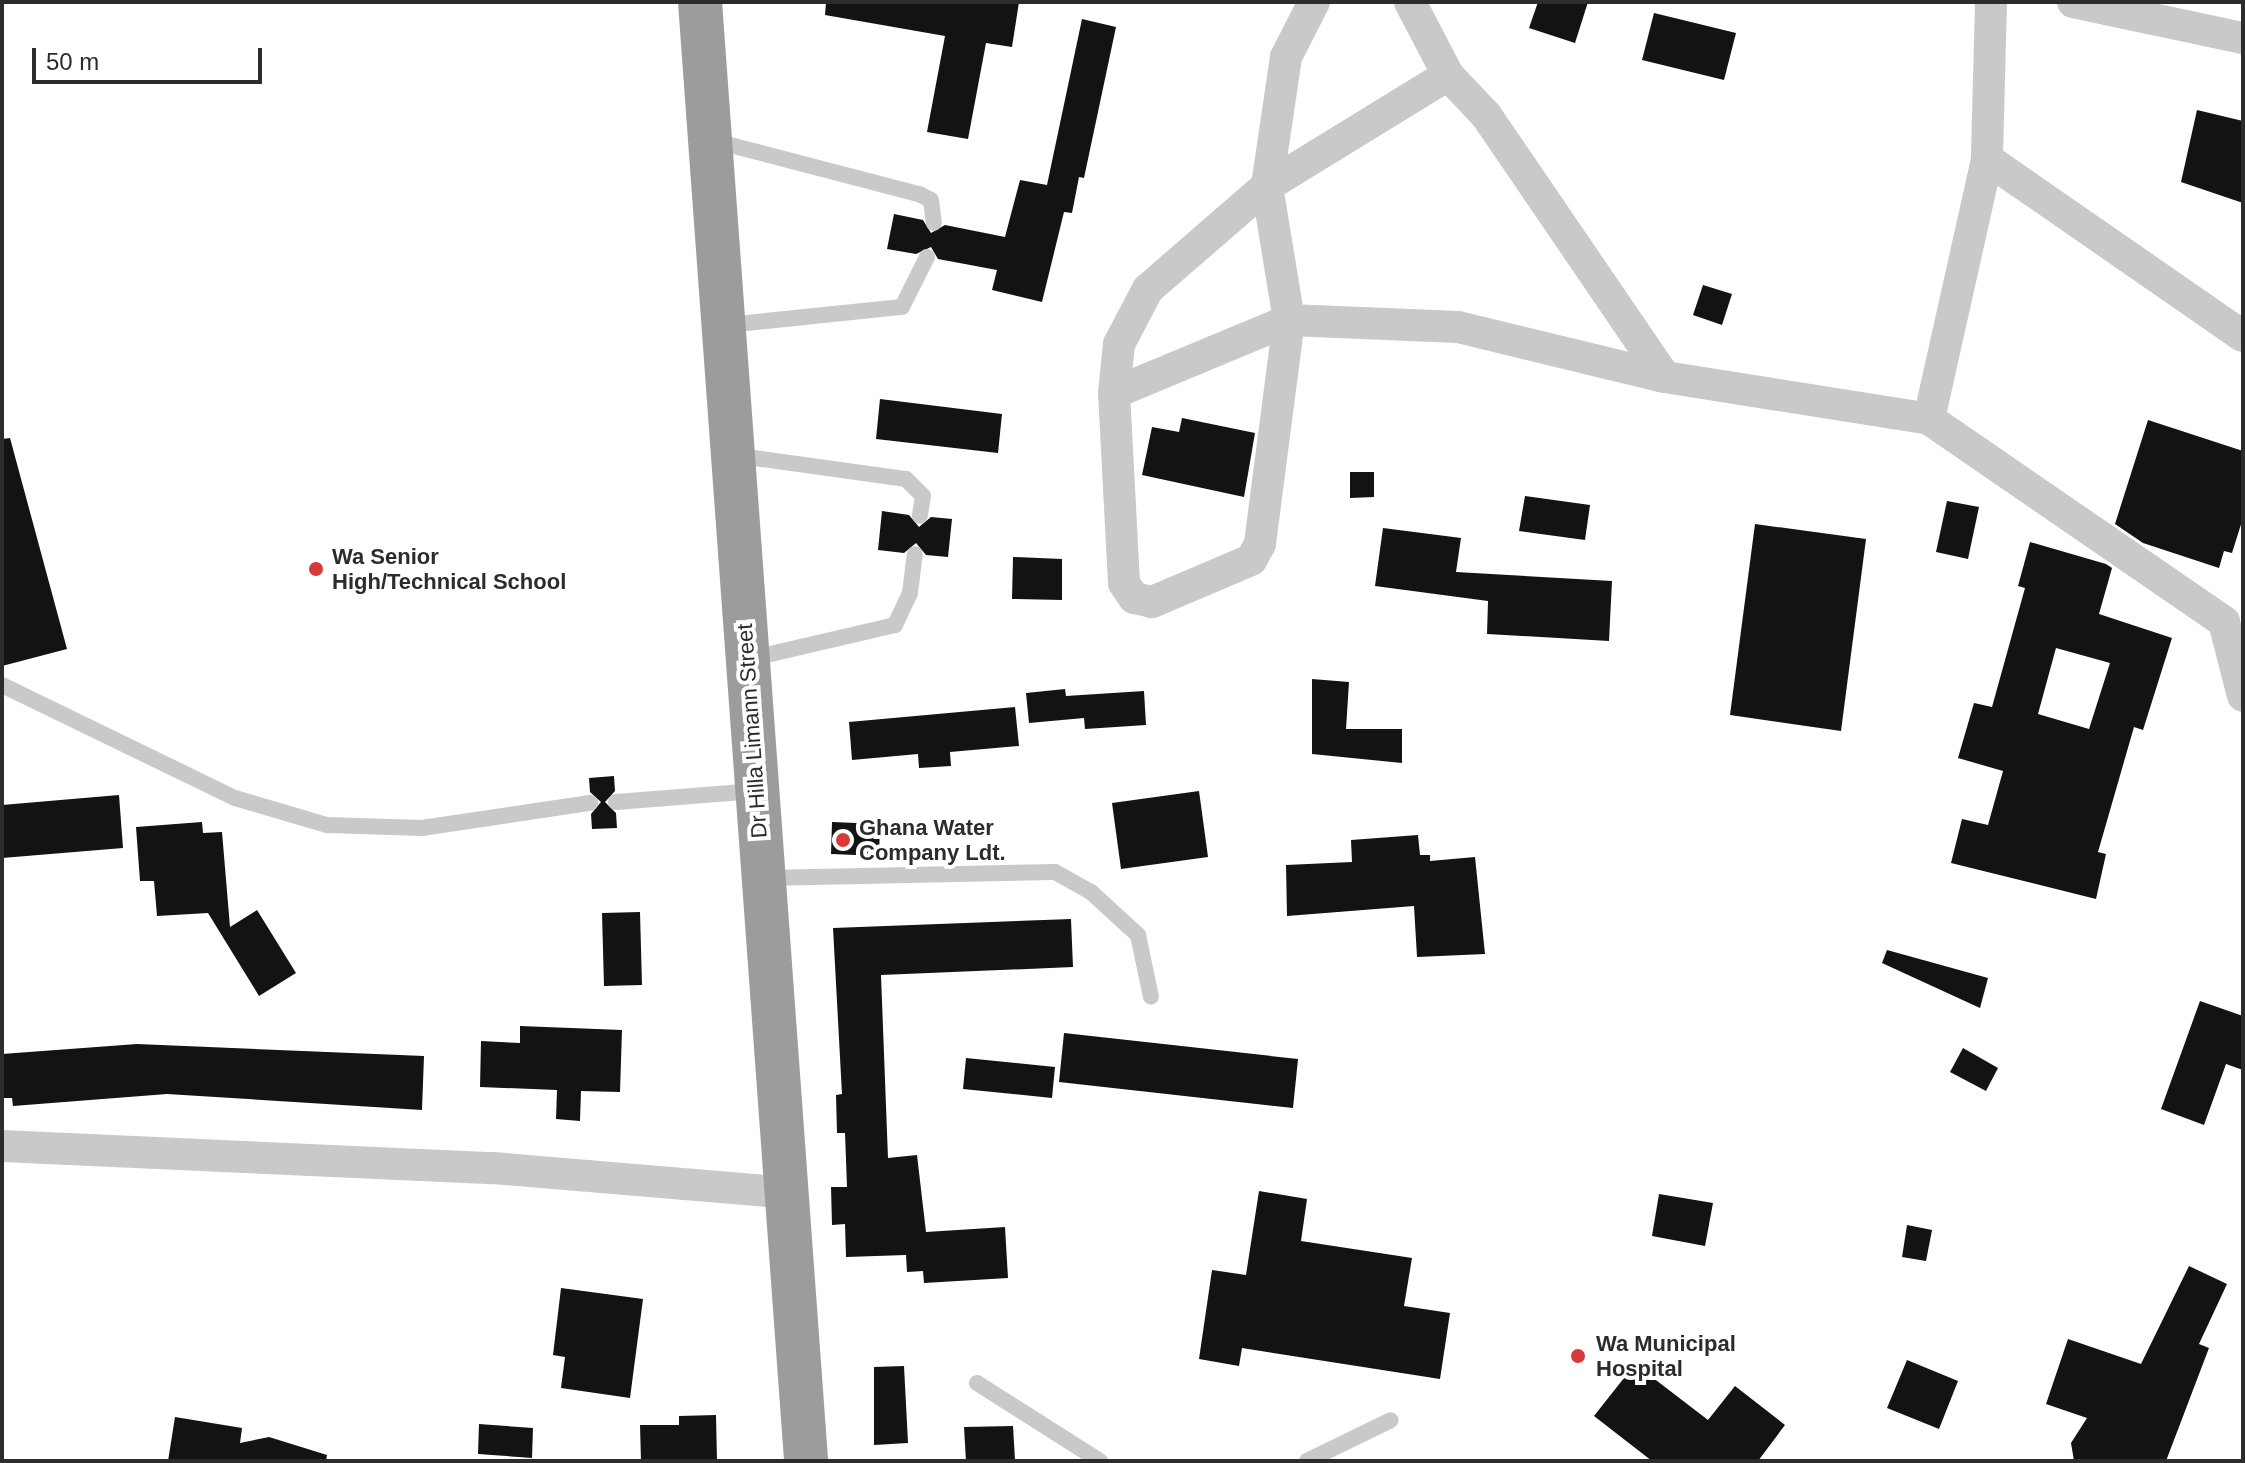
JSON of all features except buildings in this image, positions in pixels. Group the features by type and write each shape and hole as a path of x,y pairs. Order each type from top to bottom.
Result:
{"highway":[{"name":"Dr Hilla Limann Street","path":"700,2 715,141 727,325 731,455 806,1461"}],"street":[{"path":"1314,2 1286,57 1267,186 1289,320 1260,544 1251,560 1152,602 1134,598 1124,583 1114,393 1119,344 1148,289 1267,186 1448,75"},
{"path":"1410,2 1448,75 1486,115 1665,377"},
{"path":"1929,419 1987,159 1991,2"},
{"path":"2073,2 2243,38"},
{"path":"1987,159 2243,336"},
{"path":"1114,393 1289,320 1458,327 1665,377 1929,419 2234,626 2243,696"},
{"path":"2,1146 493,1168 788,1193"}],"lane":[{"path":"715,141 919,194 931,200 934,223"},
{"path":"727,325 902,307 927,257"},
{"path":"731,455 906,479 923,496 920,516"},
{"path":"747,660 895,625 910,593 915,554"},
{"path":"2,685 235,798 327,825 422,828 590,803"},
{"path":"616,802 758,791"},
{"path":"763,878 1055,872 1091,892 1138,935 1151,997"},
{"path":"977,1383 1100,1461"},
{"path":"1307,1461 1391,1420"}],"place":[{"name":"Wa Senior High/Technical School","path":"316,569"},
{"name":"Ghana Water Company Ldt.","path":"843,840"},
{"name":"Wa Municipal Hospital","path":"1578,1356"}]}
